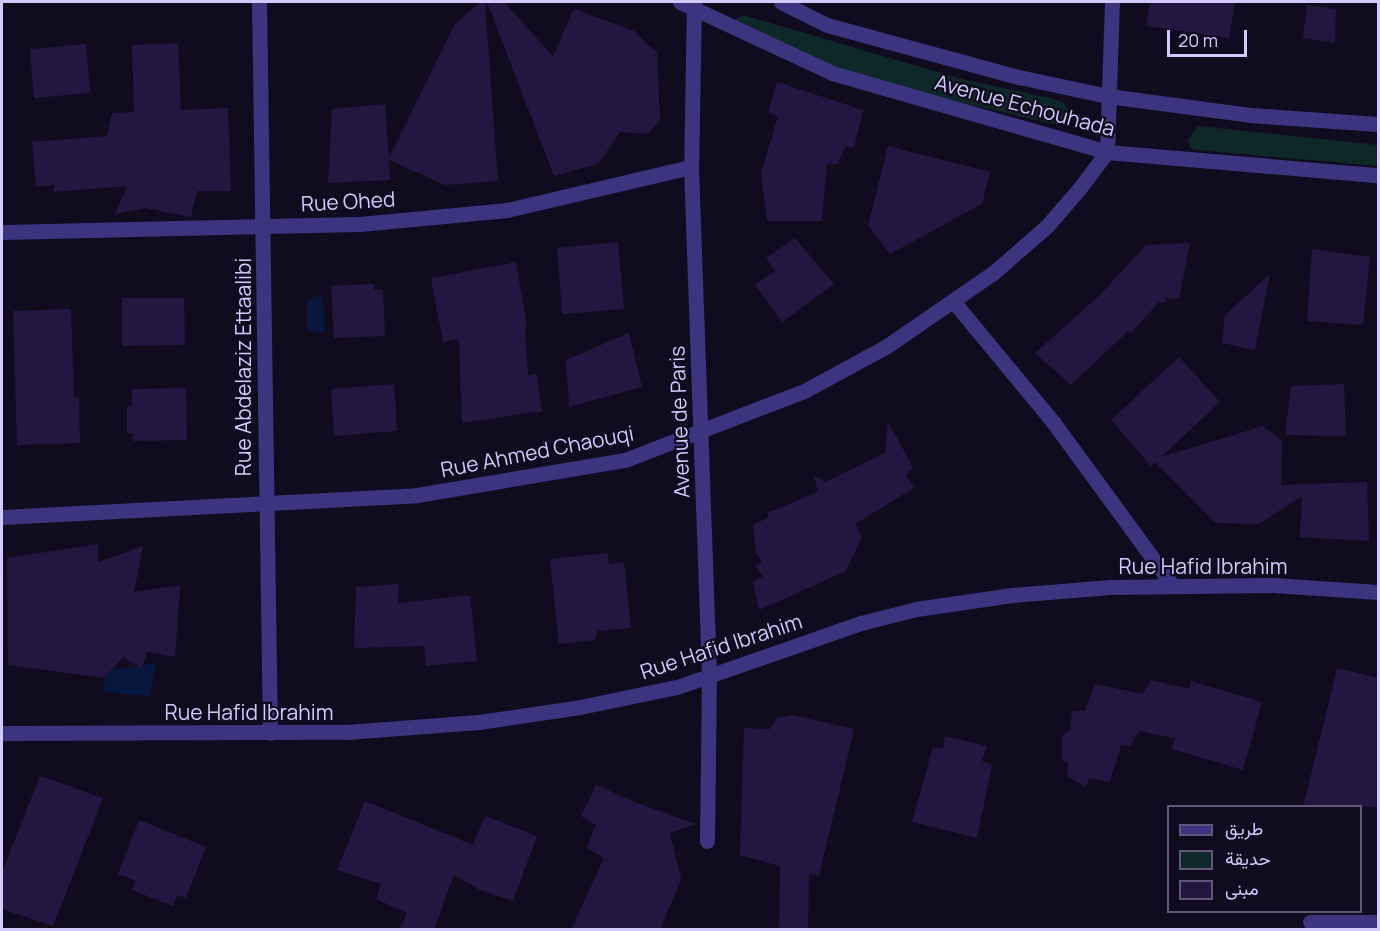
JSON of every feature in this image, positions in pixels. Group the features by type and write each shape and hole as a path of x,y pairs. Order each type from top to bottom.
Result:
{"street":[{"name":"Rue Abdelaziz Ettaalibi","path":"259,2 270,733"},
{"name":"Avenue Echouhada","path":"680,2 694,5 832,73 1107,152 1378,175"},
{"name":"Avenue Echouhada","path":"781,2 827,25 1019,77 1108,96 1250,115 1378,124"},
{"path":"1107,152 1112,2"},
{"name":"Avenue de Paris","path":"694,5 691,167 709,676 707,841"},
{"name":"Rue Ahmed Chaouqi","path":"2,517 417,495 625,460 806,390 854,365 993,273 1047,226 1107,152"},
{"name":"Rue Ohed","path":"2,232 360,224 507,210 691,167"},
{"path":"953,301 1053,422 1173,586"},
{"name":"Rue Hafid Ibrahim","path":"2,733 347,732 478,722 591,705 677,687 810,639 916,609 1012,595 1110,587 1273,585 1378,592"},
{"path":"1310,921 1378,922"}],"green space":[{"path":"743,15 958,78 1054,99 1063,103 1068,110 1067,116 1063,121 1053,124 950,100 851,72 742,36 734,25 736,19"},
{"path":"1198,126 1378,145 1378,166 1196,150 1190,148 1188,140"}],"water":[{"path":"323,297 325,332 307,331 307,301"},
{"path":"156,663 150,696 103,692 106,671"}],"building":[{"path":"480,2 485,2 498,181 445,185 389,160 390,180 328,183 332,109 385,104 389,158 455,24"},
{"path":"487,2 504,2 553,56 574,9 634,31 657,53 660,120 648,134 620,132 598,164 554,176"},
{"path":"1150,2 1235,2 1229,38 1146,26"},
{"path":"1307,5 1336,9 1335,43 1303,38"},
{"path":"178,43 181,110 228,108 231,191 197,191 191,217 145,208 115,214 127,186 54,192 54,185 36,187 32,142 107,136 112,113 134,112 132,45"},
{"path":"86,44 90,93 34,98 30,49"},
{"path":"777,82 863,110 854,148 846,146 837,165 827,163 822,221 767,221 761,173 778,116 768,112"},
{"path":"888,146 990,172 982,204 890,254 868,225"},
{"path":"795,238 834,284 782,322 755,285 775,271 766,258"},
{"path":"618,242 624,309 562,314 557,248"},
{"path":"1190,243 1179,299 1167,298 1165,303 1159,302 1131,333 1128,331 1071,385 1035,353 1099,296 1146,245"},
{"path":"1312,249 1370,257 1363,325 1307,321"},
{"path":"516,262 527,327 525,327 528,376 536,373 542,411 462,423 459,339 443,342 431,278"},
{"path":"1270,274 1255,350 1222,343 1225,315"},
{"path":"373,284 374,290 383,290 385,336 334,338 331,286"},
{"path":"122,298 184,298 185,345 122,346"},
{"path":"71,309 74,397 79,397 80,443 17,445 13,311"},
{"path":"629,333 642,387 569,407 566,360"},
{"path":"1179,357 1220,402 1161,457 1263,426 1282,441 1281,485 1367,482 1369,541 1300,537 1302,496 1259,524 1215,523 1155,462 1151,466 1111,420"},
{"path":"394,384 397,431 334,436 331,389"},
{"path":"1344,384 1346,436 1285,435 1291,386"},
{"path":"186,388 187,440 133,441 133,433 127,433 127,406 132,406 132,389"},
{"path":"888,422 913,467 906,475 914,488 855,524 862,537 846,571 759,610 753,582 763,576 755,566 762,562 756,553 753,525 769,517 767,513 818,492 814,475 825,482 885,453"},
{"path":"98,544 98,562 143,546 134,592 180,585 175,657 147,652 142,669 123,657 104,678 8,665 7,558"},
{"path":"608,553 609,564 624,562 631,628 597,631 595,640 559,644 550,559"},
{"path":"399,584 398,603 470,595 477,661 426,666 424,646 354,648 356,587"},
{"path":"1337,668 1378,678 1378,807 1303,805"},
{"path":"1151,680 1189,689 1191,681 1262,702 1243,770 1172,749 1175,738 1139,731 1130,747 1121,745 1110,782 1089,778 1086,787 1067,776 1068,762 1062,760 1062,736 1070,730 1072,711 1085,711 1095,684 1143,694"},
{"path":"792,715 854,729 819,876 809,873 808,930 779,930 780,866 740,855 744,728 770,729 777,718"},
{"path":"945,736 987,746 982,761 992,765 977,838 912,822 933,747 943,749"},
{"path":"40,776 103,798 53,926 2,909 2,872"},
{"path":"596,785 642,805 697,824 670,833 681,879 660,930 571,930 604,858 587,848 596,825 581,816"},
{"path":"365,801 473,845 485,816 537,836 513,901 480,890 454,875 434,930 399,930 407,913 376,899 381,884 337,870"},
{"path":"139,820 206,847 186,898 177,895 173,906 132,890 136,881 118,874"}]}
